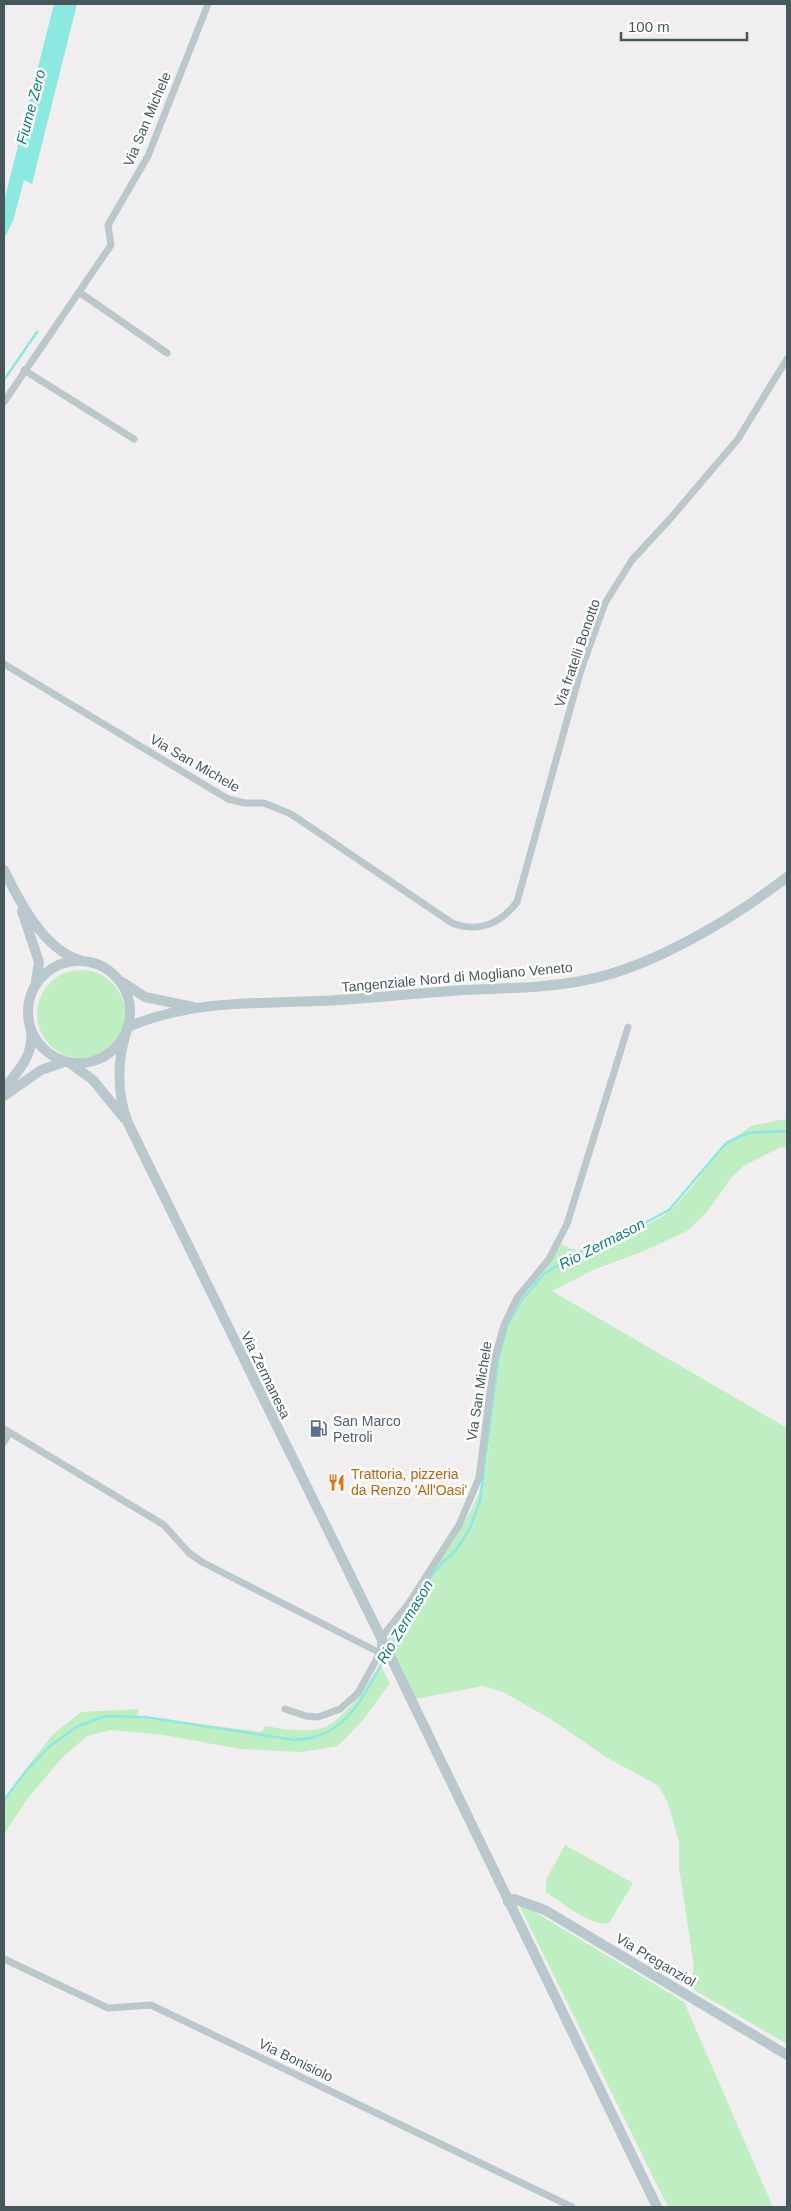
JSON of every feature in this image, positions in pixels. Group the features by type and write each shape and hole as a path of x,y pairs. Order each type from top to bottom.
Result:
{"main road":[{"name":"Via Zermanesa","path":"4,870 16,894 39,962 39,973 28,1003 27,1017 30,1032 44,1050 93,1080 128,1123"},
{"name":"Tangenziale Nord di Mogliano Veneto","path":"127,1030 192,1007 256,1002 363,999 450,991 525,988 587,980 650,958 681,944 752,904 787,877"},
{"name":"Via Zermanesa","path":"16,894 48,939 65,954 81,961 96,964 110,971 120,981 130,1003 127,1030 120,1053 119,1074 124,1115 392,1660 508,1902"},
{"name":"Via Zermanesa","path":"33,989 41,977 53,968 67,962 81,961"},
{"name":"Tangenziale Nord di Mogliano Veneto","path":"120,981 145,997 192,1007"},
{"path":"4,1096 41,1070 67,1063 88,1064 104,1058 117,1047 127,1030"},
{"path":"4,1089 28,1056 31,1045 30,1032"},
{"name":"Via Preganziol","path":"508,1902 514,1899 545,1910 787,2054"},
{"path":"508,1902 657,2207"}],"street":[{"name":"Via San Michele","path":"4,402 24,370 111,246 108,225 148,156 208,4"},
{"path":"79,292 167,353"},
{"name":"Via fratelli Bonotto","path":"480,927 501,919 517,902 580,673 604,604 632,560 738,439 787,359"},
{"path":"24,370 134,439"},
{"name":"Via San Michele","path":"4,664 228,799 281,808 452,923 462,926 480,927"},
{"name":"Via San Michele","path":"381,1638 409,1603 441,1554 459,1525 473,1494 479,1478 494,1361 504,1325 517,1298 549,1259 567,1224 628,1027"},
{"path":"4,1442 6,1431 164,1525 190,1553 202,1562 380,1653"},
{"name":"Via Zermanesa","path":"285,1709 306,1716 318,1717 340,1709 358,1693 380,1653 381,1638"},
{"name":"Via Bonisiolo","path":"4,1959 108,2008 150,2005 572,2207"}],"green space":[{"path":"81,970 98,973 112,983 122,997 125,1014 122,1031 112,1045 98,1055 81,1058 64,1055 50,1045 40,1031 37,1014 40,997 50,983 64,973"},
{"path":"787,1120 787,1148 781,1147 745,1165 732,1177 706,1213 687,1231 644,1251 593,1270 552,1291 787,1428 787,2044 691,1988 694,1967 679,1867 679,1842 668,1803 659,1786 606,1757 552,1720 503,1692 483,1686 415,1699 387,1640 460,1528 479,1493 487,1459 495,1372 503,1339 516,1310 561,1244 586,1255 662,1217 692,1187 723,1146 751,1126"},
{"path":"380,1665 390,1683 363,1720 338,1746 302,1752 240,1749 164,1735 112,1730 87,1736 62,1758 28,1798 4,1834 4,1798 52,1735 81,1712 139,1709 137,1716 262,1732 265,1726 299,1730 319,1729 328,1726 354,1702"},
{"path":"565,1845 633,1883 609,1923 585,1918 546,1892 546,1880"},
{"path":"520,1907 533,1911 684,2002 773,2207 668,2207"}],"water":[{"name":"Fiume Zero","path":"54,4 77,4 32,184 24,180 13,221 4,239 4,201"}],"waterway":[{"path":"4,380 37,332"},
{"name":"Rio Zermason","path":"390,1649 423,1587 441,1564 457,1549 470,1528 480,1501 498,1361 507,1326 521,1301 544,1274 580,1252 641,1225 669,1210 726,1143 748,1133 787,1131"},
{"name":"Rio Zermason","path":"4,1800 26,1771 50,1746 78,1726 106,1716 145,1717 295,1740 318,1736 330,1731 350,1714 359,1703 386,1656"}],"place":[{"name":"San Marco Petroli","path":"319,1429"},
{"name":"Trattoria, pizzeria da Renzo 'All'Oasi'","path":"337,1482"}]}
